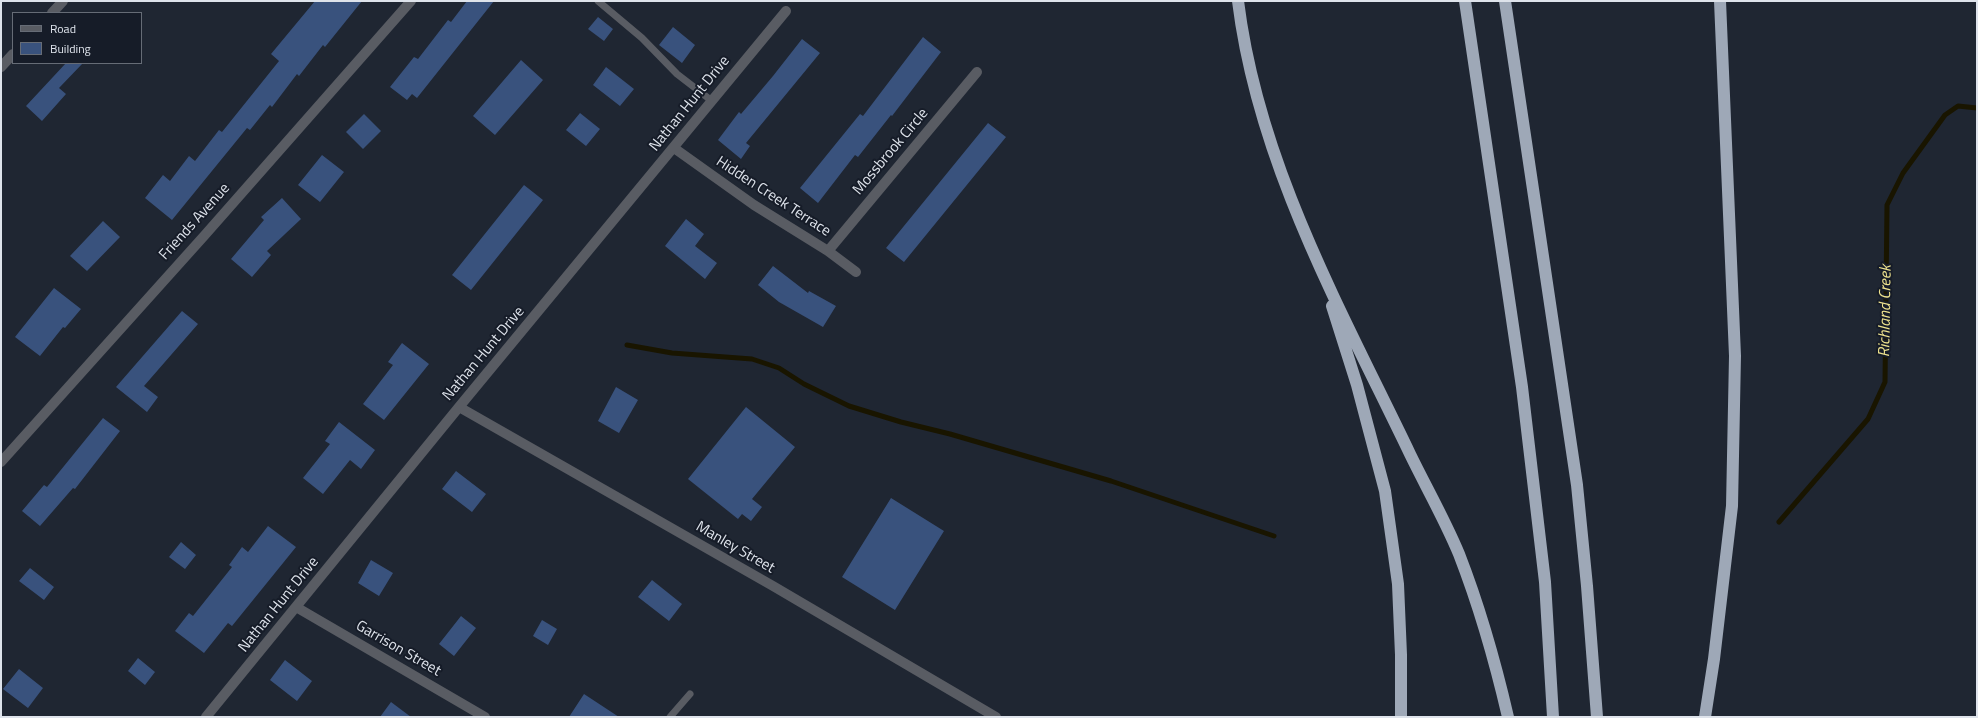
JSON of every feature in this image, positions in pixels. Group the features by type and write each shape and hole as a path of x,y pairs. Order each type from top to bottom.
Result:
{"highway":[{"path":"1238,1 1248,66 1277,165 1318,263 1458,553 1492,651 1508,717"},
{"path":"1465,1 1522,387 1545,582 1553,717"},
{"path":"1505,1 1577,484 1587,586 1597,717"},
{"path":"1705,717 1714,659 1732,506 1735,356 1720,1"},
{"path":"1318,263 1358,385 1385,491 1398,584 1402,655 1401,717"},
{"path":"1712,717 1714,659"}],"street":[{"path":"53,12 63,1"},
{"name":"Friends Avenue","path":"2,460 204,236 411,1"},
{"name":"Nathan Hunt Drive","path":"206,717 459,407 786,11"},
{"path":"1,67 12,55"},
{"name":"Mossbrook Circle","path":"828,251 977,72"},
{"name":"Hidden Creek Terrace","path":"674,148 754,205 828,251 856,272"},
{"name":"Manley Street","path":"459,407 773,586 996,717"},
{"name":"Garrison Street","path":"296,607 485,717"}],"lane":[{"path":"598,1 642,38 677,74 712,101"},
{"path":"670,717 690,694"}],"building":[{"path":"315,1 362,1 325,47 323,45 299,76 297,74 272,107 270,105 250,130 247,128 172,220 145,198 163,175 170,181 189,156 195,161 219,130 222,132 279,61 271,54"},
{"path":"467,1 494,1 417,98 412,94 407,100 390,87 414,57 418,59 448,20 451,22"},
{"path":"598,17 613,29 604,41 588,29"},
{"path":"673,27 695,45 682,63 659,45"},
{"path":"923,37 941,52 892,116 891,115 858,157 855,155 818,203 800,188 860,114 863,116"},
{"path":"802,39 820,53 746,143 750,146 741,159 718,140 739,112 741,114"},
{"path":"521,60 543,80 495,135 473,116"},
{"path":"65,64 82,64 59,88 66,94 42,121 26,106"},
{"path":"606,67 634,89 620,106 593,85"},
{"path":"580,113 600,129 586,146 566,130"},
{"path":"364,114 381,131 363,149 346,132"},
{"path":"988,123 1006,137 904,262 886,248"},
{"path":"322,155 344,172 320,202 298,185"},
{"path":"524,185 543,200 471,290 452,275"},
{"path":"282,198 301,219 267,251 271,255 252,277 231,259 264,220 261,217"},
{"path":"686,219 704,234 695,246 717,263 705,279 665,246"},
{"path":"103,221 120,237 87,271 70,256"},
{"path":"773,266 808,293 809,291 836,306 823,327 779,302 758,285"},
{"path":"54,288 81,309 65,328 63,327 40,356 15,337"},
{"path":"182,311 198,324 144,386 158,397 147,412 116,387"},
{"path":"402,343 429,364 384,420 363,404 393,365 388,362"},
{"path":"616,387 638,400 619,433 598,421"},
{"path":"746,407 795,447 752,499 762,507 751,521 742,514 738,519 688,479"},
{"path":"103,418 120,431 75,489 73,488 40,526 22,511 44,485 47,487"},
{"path":"339,422 375,450 361,469 350,460 323,494 303,478 330,444 325,441"},
{"path":"456,471 486,494 472,512 442,489"},
{"path":"891,498 944,531 895,610 842,577"},
{"path":"268,526 296,547 232,626 228,623 204,653 175,631 189,613 193,616 232,567 229,565 242,547 248,552"},
{"path":"181,542 196,555 185,569 169,557"},
{"path":"371,560 393,573 379,596 358,583"},
{"path":"30,568 54,587 44,600 19,581"},
{"path":"652,580 682,604 669,621 638,597"},
{"path":"461,616 476,628 454,656 439,644"},
{"path":"542,620 557,629 548,645 533,636"},
{"path":"138,658 155,672 145,685 128,671"},
{"path":"285,660 312,681 297,701 270,680"},
{"path":"19,669 43,688 28,708 3,689"},
{"path":"584,694 619,717 569,717"},
{"path":"391,702 411,717 380,717"}],"waterway":[{"name":"Richland Creek","path":"1779,522 1868,419 1885,382 1887,205 1903,173 1945,115 1958,106 1977,108"},
{"path":"627,345 672,353 752,359 779,368 804,384 849,406 1111,481 1274,536"}]}
